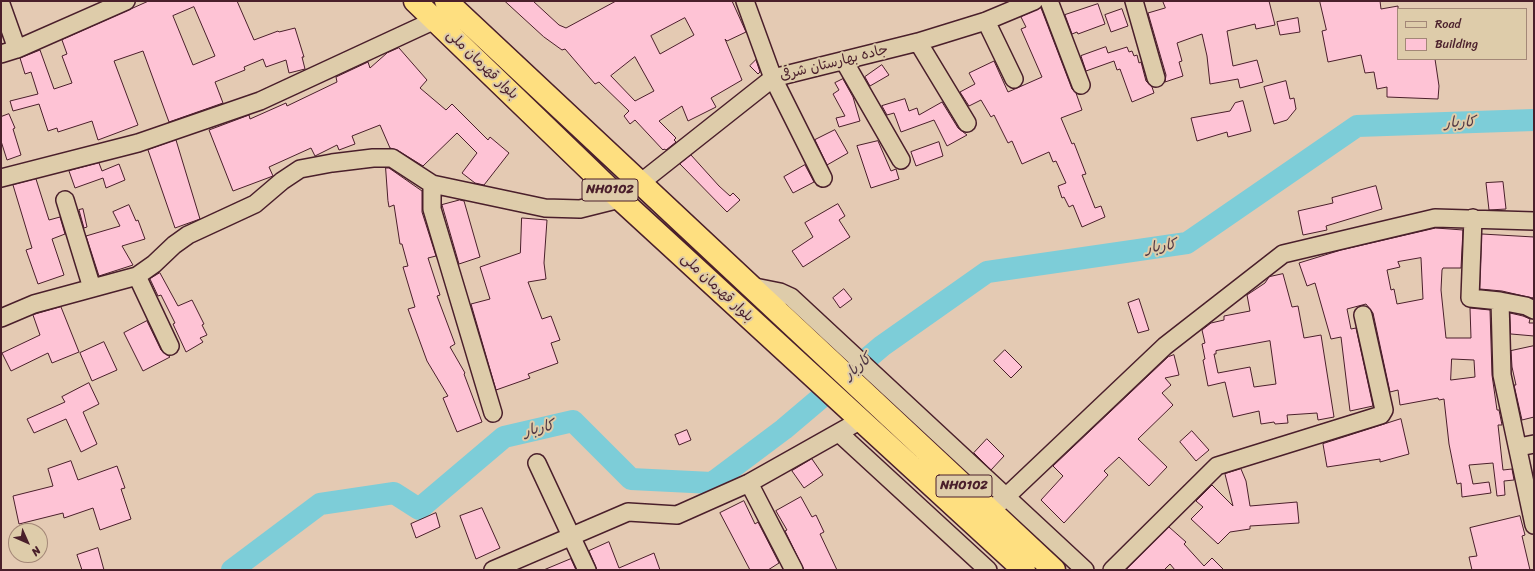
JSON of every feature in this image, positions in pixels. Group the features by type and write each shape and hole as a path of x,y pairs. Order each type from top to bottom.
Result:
{"highway":[{"name":"بلوار قهرمان ملی","path":"415,1 620,199 1024,570"},
{"name":"بلوار قهرمان ملی","path":"446,1 749,285 834,351 874,402 998,504 1054,570"}],"street":[{"path":"1,4 9,51 126,1"},
{"path":"744,1 773,78 824,178"},
{"name":"جاده بهارستان شرقی","path":"620,199 773,78 918,42 986,21 1034,1"},
{"path":"1049,1 1081,85"},
{"path":"1134,1 1156,78"},
{"path":"1,178 138,143 260,101 435,20"},
{"path":"986,21 1014,79"},
{"path":"918,42 967,123"},
{"path":"844,61 901,160"},
{"path":"1,318 34,304 137,276 184,238 254,204 282,181 300,169 372,158 392,158 432,184 545,208 580,209 620,199"},
{"path":"432,184 432,209 493,413"},
{"path":"65,200 92,288"},
{"path":"998,504 1165,346 1283,254 1435,218 1534,221"},
{"path":"1473,218 1470,298 1500,301 1526,306 1534,310"},
{"path":"137,276 170,346"},
{"path":"1500,301 1502,375 1526,446 1534,525"},
{"path":"1112,570 1217,466 1381,415 1384,410 1363,315"},
{"path":"834,351 876,378 998,504 1084,570"},
{"path":"493,570 628,512 677,515 749,483 838,433 856,416"},
{"path":"838,433 988,570"},
{"path":"537,463 587,570"},
{"path":"749,483 794,570"}],"building":[{"path":"149,1 237,1 254,40 278,31 295,28 304,57 302,57 305,69 289,73 286,60 266,67 263,59 244,67 245,70 215,82 223,103 169,122 143,51 114,61 138,125 98,140 92,121 58,132 57,128 48,131 39,104 13,111 10,101 38,94 31,72 25,74 20,58 40,50 54,89 72,83 62,56 67,54 62,40","holes":["194,7 215,56 193,65 173,16"]},
{"path":"505,1 533,1 559,25 566,28 616,1 732,1 746,32 727,41 725,39 742,80 711,98 716,107 688,121 682,106 659,121 676,138 674,140 676,142 666,150 663,150 635,120 630,124 624,116 629,111 599,82 595,84 565,49 562,50 544,37","holes":["685,18 694,35 660,54 651,36","635,57 654,91 635,101 611,76"]},
{"path":"1163,1 1269,1 1275,25 1256,29 1255,24 1227,31 1233,66 1257,60 1263,82 1240,88 1238,79 1210,84 1207,56 1202,34 1177,43 1182,61 1179,62 1183,76 1165,82 1166,75 1148,13 1165,8"},
{"path":"1320,1 1380,1 1381,9 1398,6 1397,60 1435,60 1439,86 1438,99 1387,97 1387,87 1377,89 1374,72 1365,73 1361,55 1328,62 1322,31 1326,30"},
{"path":"1098,4 1105,24 1078,34 1077,32 1072,34 1065,15"},
{"path":"1041,8 1072,89 1076,93 1082,110 1061,118 1072,144 1074,143 1086,174 1082,175 1095,208 1101,206 1105,217 1082,227 1073,205 1069,207 1064,197 1062,198 1058,186 1066,183 1056,161 1053,162 1049,152 1022,164 1012,141 1008,143 994,115 991,117 981,100 969,106 960,92 975,84 969,73 994,61 1008,92 1042,77 1021,29 1026,27 1021,17"},
{"path":"1122,9 1128,26 1111,32 1105,15"},
{"path":"1298,18 1300,32 1280,35 1277,22"},
{"path":"1106,47 1108,53 1127,47 1129,52 1132,51 1134,56 1137,55 1139,63 1141,62 1146,81 1152,87 1154,93 1132,102 1120,69 1117,70 1114,61 1086,71 1081,56"},
{"path":"399,48 427,80 420,88 446,110 452,104 488,140 490,137 509,153 484,185 475,183 462,173 477,153 457,133 423,166 397,150 390,148 380,125 352,136 355,144 339,150 337,145 315,156 311,148 269,167 273,176 233,191 209,130 249,115 250,119 286,103 287,106 337,82 336,77 368,62 370,68 387,53"},
{"path":"756,60 760,72 758,74 750,66"},
{"path":"882,65 889,75 870,86 865,77"},
{"path":"843,79 853,97 860,121 839,127 836,118 845,116 833,94 839,90 835,83"},
{"path":"1286,81 1290,99 1294,98 1296,109 1287,120 1274,124 1264,87"},
{"path":"905,99 909,111 917,108 919,115 942,102 958,128 967,135 947,146 934,120 901,132 894,113 887,115 882,106"},
{"path":"1243,101 1251,131 1228,137 1227,132 1197,141 1191,118 1230,111 1235,103"},
{"path":"9,114 15,128 13,129 21,155 7,160 1,141 1,117"},
{"path":"835,130 848,153 827,165 815,140"},
{"path":"176,140 200,219 175,228 148,150"},
{"path":"878,141 891,171 896,169 899,179 871,188 857,146"},
{"path":"939,142 943,156 916,166 911,152"},
{"path":"691,155 719,186 730,196 733,193 740,200 727,212 680,164"},
{"path":"99,163 102,171 119,164 125,180 106,188 103,178 75,188 69,171"},
{"path":"805,165 814,182 793,193 784,177"},
{"path":"386,168 389,168 422,191 422,212 436,256 428,258 440,295 437,296 455,344 450,347 465,373 464,374 482,422 457,432 443,398 448,396 427,361 408,309 415,307 403,267 408,266 402,244 400,244 394,205 389,207"},
{"path":"36,179 49,220 60,217 65,234 52,239 64,275 38,284 26,250 32,248 13,185"},
{"path":"1503,182 1506,209 1489,210 1486,183"},
{"path":"1376,186 1382,209 1326,226 1327,230 1303,235 1298,211 1333,203 1332,198"},
{"path":"460,200 464,201 480,257 459,264 442,205"},
{"path":"838,204 845,216 839,220 850,237 803,267 792,251 813,237 805,223"},
{"path":"129,205 136,221 138,220 145,239 122,246 133,265 99,276 86,236 120,226 113,212"},
{"path":"83,209 87,227 84,228 79,210"},
{"path":"522,218 547,220 544,263 546,279 528,282 542,319 551,316 560,340 551,343 558,363 528,374 530,378 496,390 471,304 490,299 480,267 520,253"},
{"path":"1436,228 1463,230 1461,268 1443,268 1442,270 1441,290 1446,338 1471,338 1470,308 1490,310 1492,375 1497,410 1499,410 1502,425 1498,425 1503,470 1512,469 1514,480 1504,481 1505,495 1497,496 1493,463 1469,465 1473,484 1489,482 1491,493 1462,497 1461,483 1457,484 1449,444 1444,399 1439,400 1438,398 1400,405 1398,390 1390,392 1373,313 1366,304 1347,309 1351,329 1356,328 1373,406 1350,411 1341,337 1331,339 1315,283 1307,286 1299,263 1341,250","holes":["1421,258 1423,299 1397,304 1394,289 1391,290 1387,270 1400,267 1398,262","1452,359 1474,360 1475,377 1451,380"]},
{"path":"1482,234 1534,237 1534,297 1532,298 1502,291 1480,289"},
{"path":"160,273 178,306 192,300 204,324 202,325 207,335 200,338 203,342 186,352 173,324 175,323 161,295 158,296 150,279"},
{"path":"1283,274 1292,307 1298,306 1304,338 1321,335 1334,417 1318,420 1317,413 1287,415 1288,423 1275,424 1274,422 1261,424 1259,411 1233,417 1225,382 1208,386 1203,360 1205,359 1202,344 1205,343 1202,330 1211,323 1224,320 1224,316 1250,311 1247,295 1265,283 1269,277","holes":["1270,341 1276,384 1254,387 1250,367 1218,373 1214,354 1216,354 1216,351"]},
{"path":"844,289 852,299 840,308 833,298"},
{"path":"1139,299 1149,330 1138,333 1128,303"},
{"path":"61,307 79,352 52,363 48,353 11,371 2,353 40,335 33,315"},
{"path":"1510,313 1530,319 1529,323 1534,323 1534,336 1511,334"},
{"path":"147,321 161,350 170,357 143,371 124,333"},
{"path":"104,342 117,370 92,381 80,353"},
{"path":"1534,346 1534,417 1522,420 1514,385 1516,385 1512,367 1511,351"},
{"path":"1005,350 1022,367 1011,378 994,361"},
{"path":"1174,355 1179,375 1165,378 1171,385 1162,393 1173,405 1138,439 1167,467 1149,486 1119,457 1104,471 1108,475 1064,523 1041,500 1063,476 1053,466 1168,357"},
{"path":"89,383 99,404 83,412 97,444 81,452 66,419 34,433 27,419 65,402 62,397"},
{"path":"1401,419 1409,454 1380,462 1380,459 1327,467 1323,444"},
{"path":"687,430 691,440 679,445 675,435"},
{"path":"1192,431 1209,450 1196,461 1180,442"},
{"path":"987,439 1004,456 991,470 974,453"},
{"path":"812,459 823,475 804,488 792,471"},
{"path":"71,461 78,480 117,466 125,488 121,489 131,519 100,530 93,508 64,518 63,513 19,523 13,496 53,486 48,469"},
{"path":"1241,469 1246,481 1250,506 1297,502 1299,523 1250,526 1250,529 1230,532 1218,544 1191,519 1203,507 1196,501 1212,485 1233,506 1225,474"},
{"path":"801,497 812,517 816,515 824,532 820,534 837,570 804,570 785,531 787,530 776,511"},
{"path":"744,501 755,524 758,522 779,563 768,570 750,570 720,513"},
{"path":"482,508 500,548 476,559 460,516"},
{"path":"436,513 440,527 416,538 411,524"},
{"path":"1520,516 1525,535 1522,536 1530,570 1472,570 1469,557 1477,556 1470,528"},
{"path":"1169,527 1186,542 1184,544 1204,566 1212,558 1224,570 1175,570 1170,564 1164,570 1126,570"},
{"path":"609,542 619,568 654,553 660,570 597,570 589,551"},
{"path":"98,548 104,570 82,570 77,555"},
{"path":"571,559 576,570 544,570"}],"waterway":[{"name":"کاربار","path":"232,570 320,504 394,493 419,509 504,437 573,421 631,479 712,483 784,429 882,346 987,272 1187,243 1357,126 1534,120"}]}
